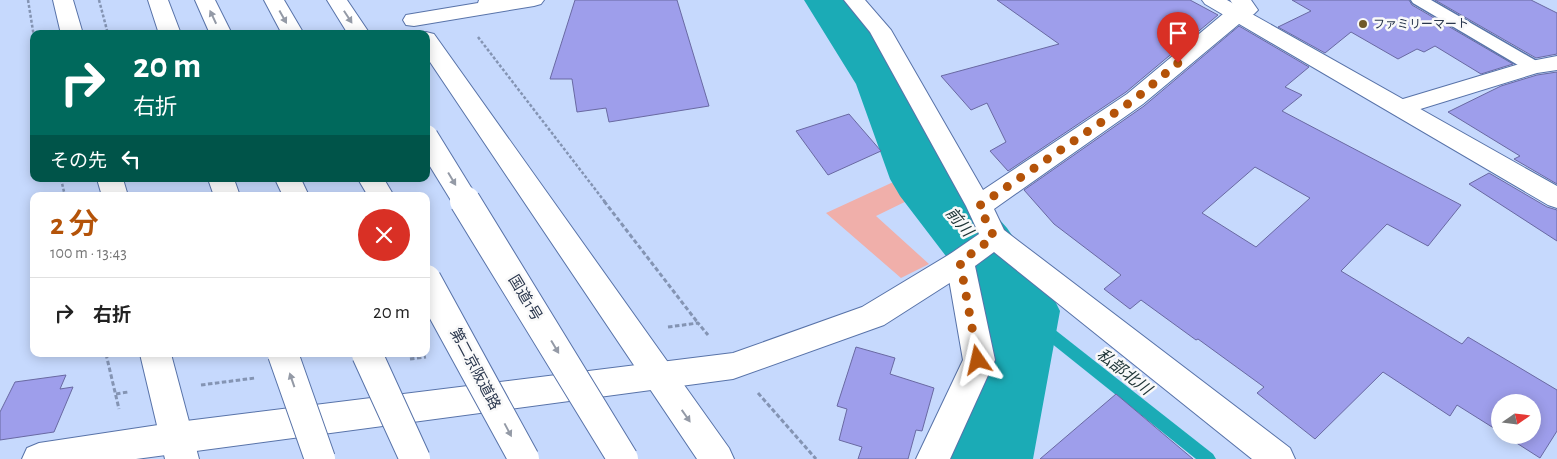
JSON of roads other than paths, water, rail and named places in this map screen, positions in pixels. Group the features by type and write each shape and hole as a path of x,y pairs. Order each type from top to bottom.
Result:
{"main road":[{"path":"63,0 71,30"},
{"path":"158,0 169,30"},
{"path":"205,0 219,30"},
{"path":"274,0 291,30"},
{"path":"337,0 356,30"},
{"path":"402,0 420,30"},
{"path":"423,30 459,12 488,4 534,0"},
{"path":"854,0 880,30 979,206 994,237 1278,459"},
{"path":"1212,0 1238,7 1401,107 1557,198"},
{"path":"979,206 1135,99 1238,7"},
{"path":"430,44 717,459"},
{"path":"1401,107 1534,67 1557,63"},
{"name":"国道1号","path":"430,144 623,459"},
{"path":"39,459 180,448 733,366 873,316 960,262 994,237"},
{"path":"933,459 978,360 960,262"},
{"name":"第二京阪道路","path":"430,287 524,459"},
{"path":"157,357 180,448"},
{"path":"284,357 320,459"},
{"path":"368,357 415,459"}],"lane":[{"path":"1419,0 1534,67"}],"waterway":[{"name":"前川","path":"831,0 887,84 924,179 981,248 1021,311 988,459"},
{"name":"私部北川","path":"1021,311 1208,459"}],"place":[{"name":"ファミリーマート","path":"1363,24"}]}
